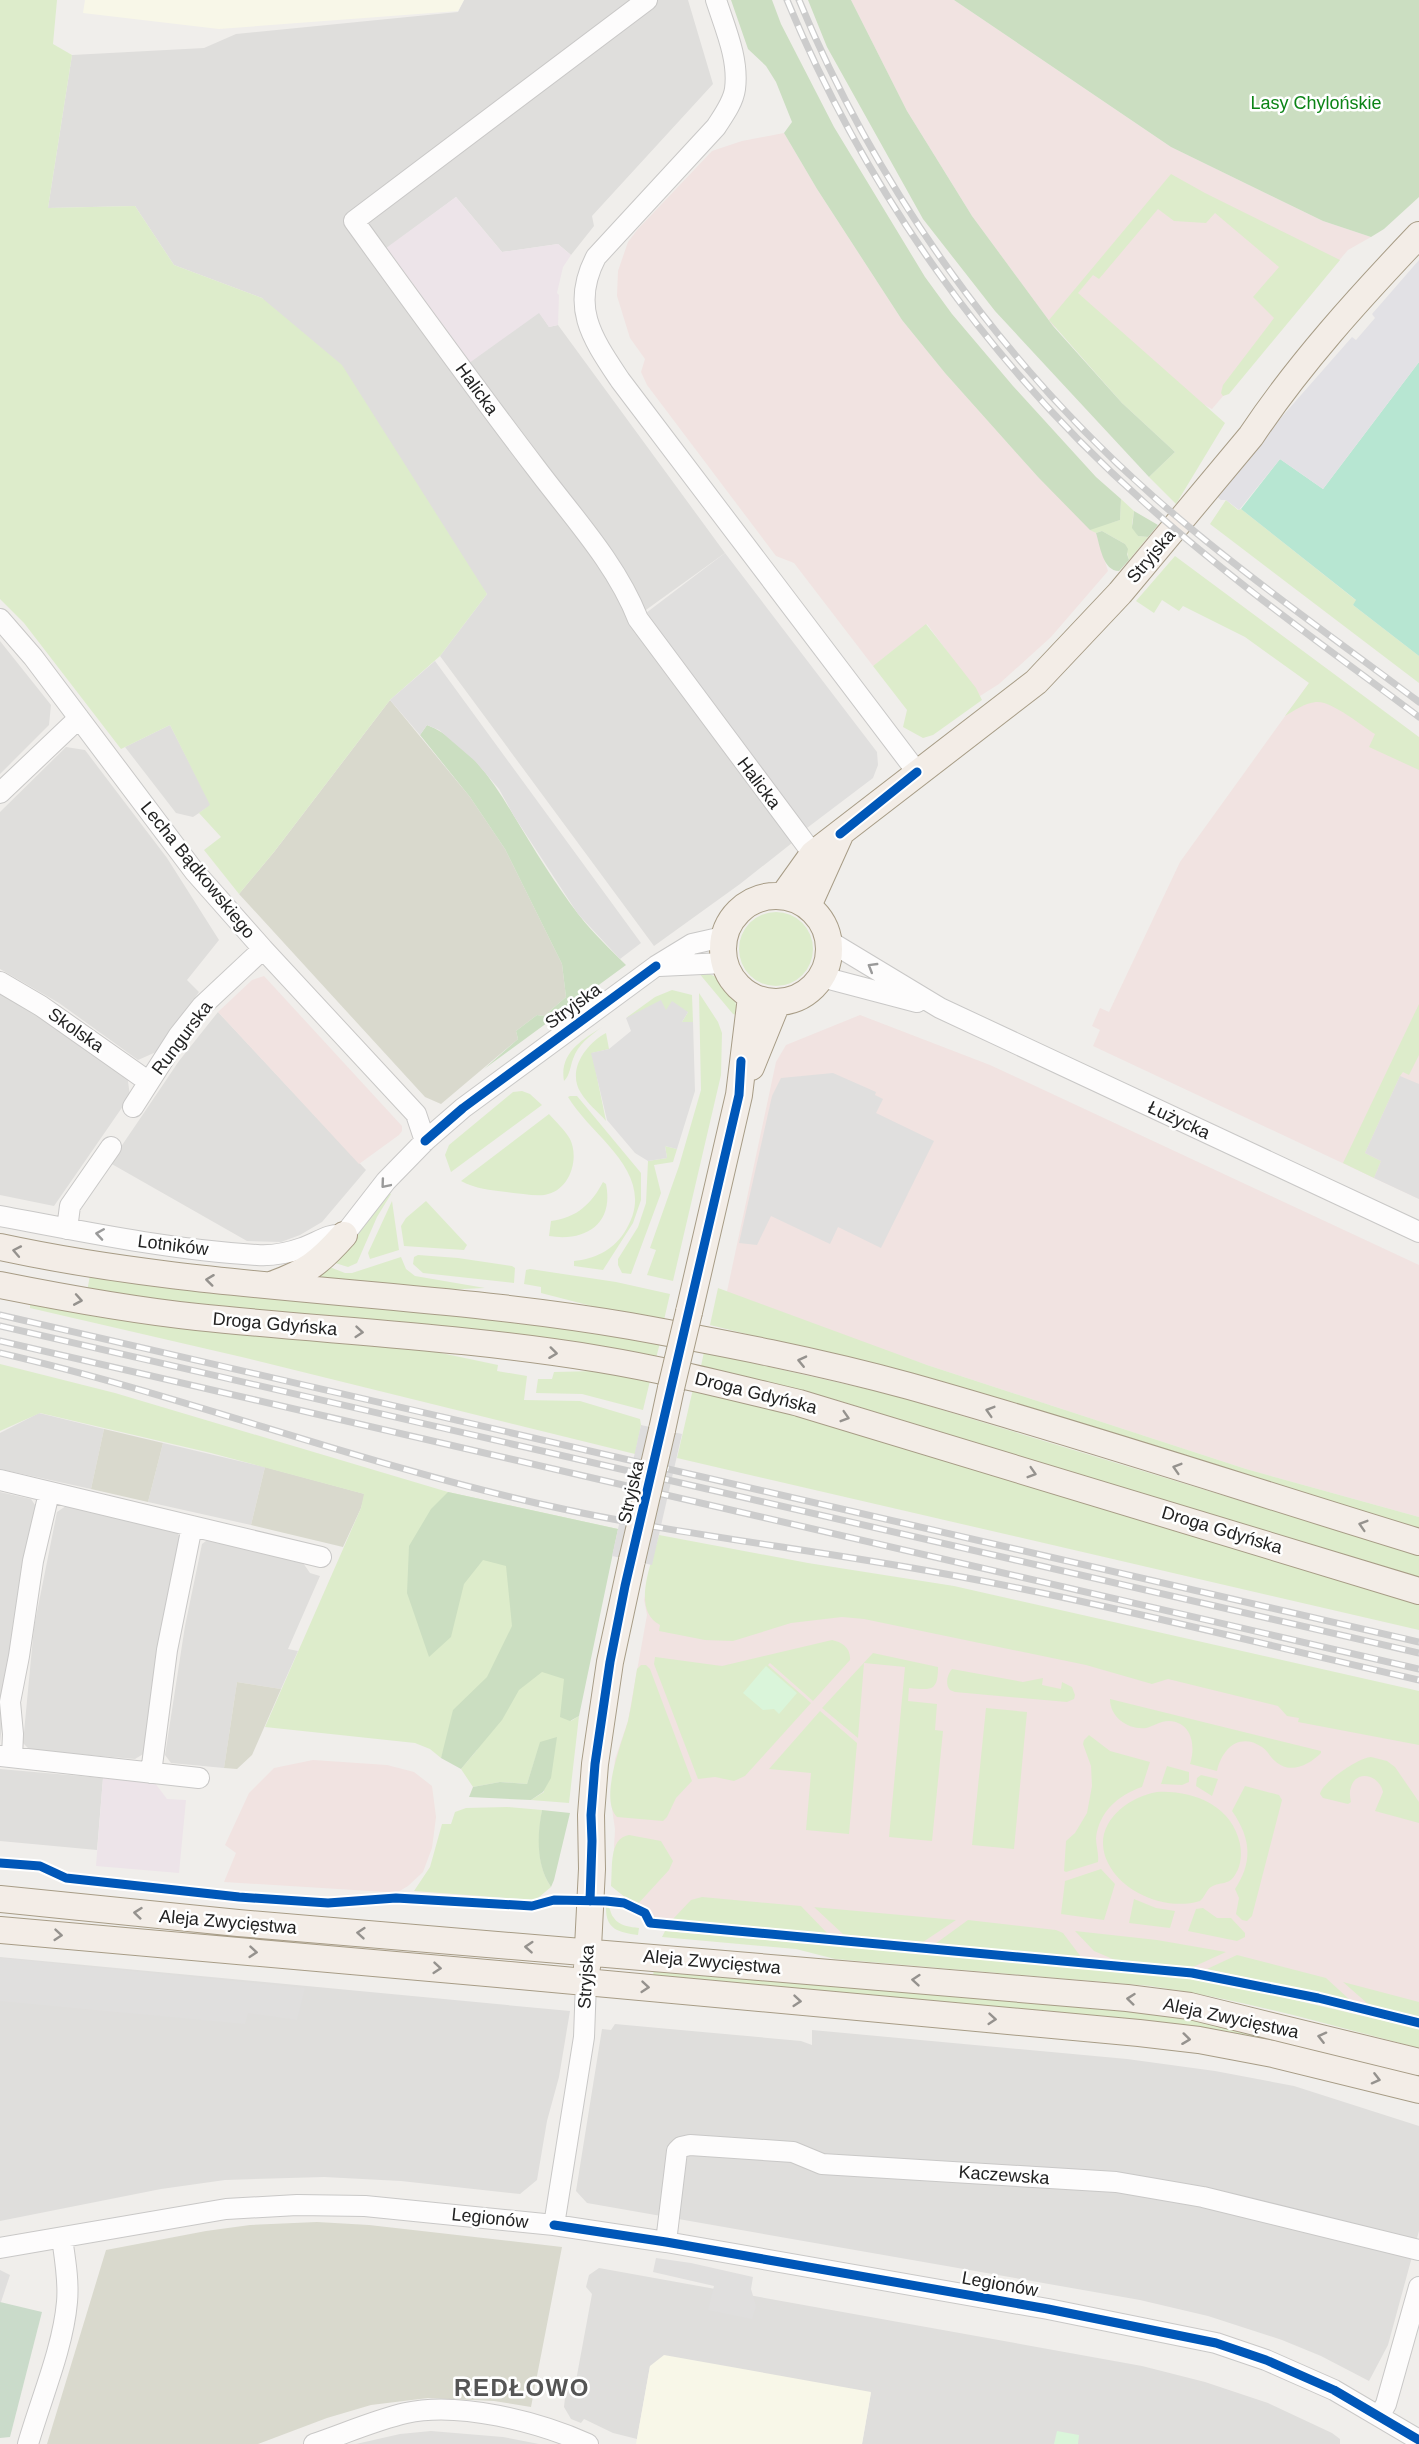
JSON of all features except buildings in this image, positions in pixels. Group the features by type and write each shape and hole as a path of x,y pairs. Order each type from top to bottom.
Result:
{"main road":[{"name":"Stryjska","path":"783,896 813,854 917,772 1006,708 1036,682 1088,628 1251,436 1271,406 1309,358 1419,235"},
{"name":"Stryjska","path":"808,906 840,834"},
{"path":"783,896 796,899 808,906 822,922 829,941 828,960 822,977 810,991 794,1000 777,1003 751,997 739,989 724,963 723,937 731,919 745,905 763,897 783,896"},
{"name":"Stryjska","path":"586,1982 592,1860 591,1815 595,1764 610,1662 739,1095 751,997"},
{"name":"Stryjska","path":"739,1095 777,1003"},
{"path":"268,1286 294,1277 321,1260 344,1235"},
{"name":"Droga Gdyńska","path":"0,1247 118,1269 518,1310 627,1326 753,1349 907,1386 1419,1542"},
{"name":"Droga Gdyńska","path":"0,1285 77,1300 196,1317 473,1343 598,1359 704,1380 799,1402 1419,1591"},
{"name":"Aleja Zwycięstwa","path":"0,1899 249,1924 1105,1996 1191,2006 1419,2062"},
{"name":"Aleja Zwycięstwa","path":"0,1930 1199,2040 1273,2054 1419,2090"}],"street":[{"name":"Halicka","path":"647,0 354,221 576,520 627,591 638,619 813,854"},
{"path":"716,0 732,51 735,69 735,90 728,109 716,127 596,257 587,273 583,307 589,327 600,349 620,380 917,772"},
{"name":"Lecha Bądkowskiego","path":"0,619 33,657 194,871 416,1114 425,1141"},
{"path":"0,793 79,718"},
{"name":"Stryjska","path":"344,1235 386,1181 425,1141 472,1101 656,966 692,944 723,937"},
{"name":"Łużycka","path":"829,941 940,1008 1419,1232"},
{"name":"Rungurska","path":"133,1107 202,1006 263,949"},
{"path":"656,966 724,963"},
{"name":"Łużycka","path":"822,977 940,1008"},
{"name":"Skolska","path":"0,982 41,1006 149,1082"},
{"path":"67,1229 70,1206 111,1147"},
{"name":"Lotników","path":"0,1216 162,1244 258,1255 282,1254 303,1248 333,1233 344,1235"},
{"path":"0,1480 321,1557"},
{"path":"49,1493 33,1561 10,1702 13,1734 6,1757 200,1778"},
{"path":"151,1773 167,1650 192,1526"},
{"name":"Stryjska","path":"554,2225 584,2037 586,1982"},
{"name":"Kaczewska","path":"666,2242 677,2151 681,2146 690,2145 793,2152 822,2164 1116,2182 1203,2197 1419,2250"},
{"name":"Legionów","path":"0,2248 226,2209 297,2205 365,2206 554,2225 666,2242 1048,2309 1196,2338 1289,2369 1380,2415 1419,2440"},
{"path":"28,2444 60,2337 67,2302 66,2265 62,2238"},
{"path":"1380,2415 1386,2404 1419,2287"},
{"path":"315,2444 405,2413 422,2411 465,2412 525,2420 588,2444"}],"shaded area":[{"path":"85,0 464,0 458,11 219,29 83,13"},
{"path":"464,0 688,0 713,84 592,216 594,226 571,255 558,244 502,252 456,197 382,252 540,313 549,327 558,325 725,553 632,620 793,834 792,843 654,946 440,656 487,594 262,298 174,265 135,206 48,208 72,55 204,48 236,34 458,12"},
{"path":"851,0 954,0 1171,147 1323,221 1371,237 1348,250 1212,409 1053,326 972,216 907,111"},
{"path":"784,133 817,189 902,320 945,373 1038,477 1096,533 1108,571 1051,637 999,684 980,696 927,624 873,666 794,563 776,556 647,385 641,372 645,359 630,338 617,296 618,271 628,242 712,151 742,141"},
{"path":"456,197 502,252 558,244 571,255 563,267 557,293 559,295 558,325 549,327 539,313 465,366 382,251"},
{"path":"1419,260 1419,362 1323,489 1280,459 1239,510 1226,500 1221,500 1214,494 1352,337 1356,340 1375,318 1372,314"},
{"path":"725,553 877,752 878,765 873,778 803,831 642,616"},
{"path":"0,641 51,705 49,725 0,774"},
{"path":"435,661 641,943 620,959 578,914 499,789 475,761 439,730 427,725 420,735 390,700"},
{"path":"1309,683 1419,759 1419,1199 1093,1046 1100,1030 1092,1026 1100,1008 1109,1012 1180,862"},
{"path":"390,700 470,797 505,849 562,964 566,997 544,1016 537,1015 516,1031 518,1039 441,1104 425,1097 239,894 274,852"},
{"path":"170,725 211,805 193,817 176,813 125,747"},
{"path":"66,747 85,750 167,858 219,940 187,980 199,992 156,1052 138,1060 59,1003 0,969 0,812"},
{"path":"264,976 402,1126 399,1135 359,1164 218,1012 252,980"},
{"path":"0,990 127,1074 130,1096 54,1206 0,1195"},
{"path":"661,1000 666,1010 672,1001 688,1012 682,1022 693,1022 695,1091 677,1149 665,1146 667,1158 648,1161 635,1153 607,1120 591,1053 609,1049 631,1031 626,1018"},
{"path":"218,1012 366,1170 322,1222 300,1235 281,1242 247,1241 110,1163 179,1061"},
{"path":"860,1015 990,1065 1419,1265 1419,1517 1246,1469 927,1365 726,1296 776,1062 786,1045"},
{"path":"833,1073 876,1092 875,1095 883,1099 876,1113 934,1141 881,1248 838,1227 830,1244 771,1216 757,1245 739,1243 772,1096 781,1078"},
{"path":"1400,1076 1419,1084 1419,1199 1374,1178 1381,1161 1365,1153"},
{"path":"39,1413 104,1429 91,1489 0,1469 0,1433"},
{"path":"104,1429 163,1443 148,1502 91,1489"},
{"path":"163,1443 265,1467 251,1525 148,1502"},
{"path":"265,1467 365,1494 343,1547 251,1525"},
{"path":"0,1492 31,1499 37,1508 13,1623 0,1743"},
{"path":"66,1506 176,1531 181,1539 145,1753 135,1759 30,1750 23,1743 34,1627 57,1512"},
{"path":"210,1538 301,1560 310,1573 320,1576 288,1649 298,1651 281,1689 237,1682 224,1768 171,1763 165,1755 185,1626 202,1544"},
{"path":"652,1562 1419,1728 1419,2017 1238,1975 1193,1967 652,1918 612,1886 615,1829 611,1802 615,1759 628,1721 647,1615 644,1600"},
{"path":"237,1682 281,1689 252,1755 237,1769 224,1768"},
{"path":"313,1760 387,1765 414,1772 432,1786 436,1817 432,1848 423,1872 408,1886 398,1892 386,1892 224,1882 236,1853 225,1845 249,1793 274,1768"},
{"path":"0,1769 103,1778 97,1850 0,1841"},
{"path":"103,1778 155,1783 167,1799 186,1800 179,1873 96,1866"},
{"path":"0,1957 570,2011 559,2077 547,2121 537,2180 520,2194 401,2181 324,2177 225,2180 161,2189 0,2221"},
{"path":"0,1958 305,1988 297,2020 248,2013 245,2024 0,2001"},
{"path":"615,2024 801,2041 812,2045 812,2030 1127,2059 1215,2071 1294,2086 1419,2126 1419,2231 1388,2345 1369,2381 1321,2356 1282,2340 1208,2316 1140,2300 587,2203 576,2191 602,2029 611,2030"},
{"path":"317,2222 369,2225 562,2247 531,2407 494,2401 428,2398 371,2405 327,2418 258,2444 47,2444 106,2250 250,2225"},
{"path":"656,2258 691,2263 753,2277 751,2289 756,2306 752,2319 708,2310 714,2286 653,2272"},
{"path":"599,2268 1142,2366 1205,2382 1268,2403 1332,2433 1340,2439 1340,2444 862,2444 871,2393 650,2366 637,2439 613,2433 584,2419 581,2423 571,2419 564,2407 566,2389 575,2386 592,2294 586,2287 589,2275"},
{"path":"0,2270 10,2275 1,2302 0,2302"},
{"path":"664,2355 871,2392 862,2444 636,2444 650,2366"},
{"path":"431,2431 503,2437 539,2444 356,2444 400,2434"}],"green space":[{"path":"0,0 57,0 53,44 72,55 48,208 135,206 174,265 262,298 342,365 487,594 440,656 390,700 274,852 239,894 204,850 221,837 199,813 210,805 170,725 121,749 24,623 0,599"},
{"path":"731,0 772,0 781,24 834,127 925,277 952,314 1013,386 1096,477 1121,499 1120,520 1090,530 1038,477 945,373 902,320 817,189 784,133 792,122 776,82 766,66 748,49"},
{"path":"808,0 851,0 907,111 972,216 1053,326 1122,403 1175,452 1149,477 995,311 923,219 827,47"},
{"name":"Lasy Chylońskie","path":"954,0 1419,0 1419,197 1384,229 1371,237 1323,221 1171,147"},
{"path":"1171,174 1340,260 1229,394 1223,396 1221,393 1223,385 1274,318 1253,297 1279,267 1215,213 1206,223 1174,221 1158,209 1099,279 1093,275 1078,293 1225,423 1176,504 1149,477 1175,452 1122,403 1049,320"},
{"path":"1419,362 1419,656 1353,605 1356,600 1241,509 1280,459 1323,489"},
{"path":"1121,499 1134,511 1132,524 1138,536 1148,537 1129,560 1125,544 1102,531 1096,533 1090,530 1120,520"},
{"path":"1226,500 1238,510 1241,509 1357,601 1353,605 1419,656 1419,683 1210,524"},
{"path":"1134,511 1158,525 1148,537 1138,536 1132,528"},
{"path":"1102,531 1125,544 1128,549 1129,560 1119,571 1109,567 1103,557 1096,533"},
{"path":"1175,556 1419,737 1419,770 1369,747 1375,734 1330,705 1316,702 1300,707 1285,716 1309,683 1245,637 1183,606 1179,611 1162,600 1154,613 1136,601"},
{"path":"926,624 976,688 982,700 933,735 923,738 903,727 907,710 873,666"},
{"path":"427,725 455,741 478,763 570,903 590,928 626,965 484,1069 518,1039 516,1031 537,1015 544,1016 566,997 562,964 505,849 470,797 420,735"},
{"path":"769,912 783,912 797,918 807,928 813,942 811,963 797,980 783,986 769,986 755,980 745,970 739,956 739,942 745,928 755,918"},
{"path":"698,972 714,976 726,986 740,1016 733,1014"},
{"path":"672,990 692,995 693,1022 682,1022 688,1012 666,1011 626,1018 655,997"},
{"path":"699,993 718,1022 722,1033 721,1075 673,1281 647,1275 656,1250 650,1248 679,1166 701,1090"},
{"path":"1419,1004 1419,1055 1409,1075 1403,1072 1400,1076 1365,1153 1381,1161 1374,1178 1343,1163"},
{"path":"602,1027 578,1049 564,1081 563,1071 569,1055 580,1042"},
{"path":"606,1033 609,1049 592,1053 606,1121 581,1093 576,1075 577,1067 586,1050"},
{"path":"522,1091 530,1094 542,1105 451,1172 445,1155 449,1145 513,1092"},
{"path":"577,1096 641,1173 641,1200 633,1223 603,1270 574,1266 574,1261 602,1253 614,1245 624,1233 633,1212 635,1193 629,1175 619,1159 579,1112 568,1097"},
{"path":"549,1114 563,1129 573,1147 573,1165 566,1182 560,1188 553,1193 535,1195 483,1189 461,1181"},
{"path":"665,1146 677,1149 673,1162 654,1165 661,1193 631,1274 622,1273 618,1259 638,1227 646,1203 648,1161 667,1158"},
{"path":"603,1182 606,1184 606,1210 594,1227 575,1236 549,1236 551,1221 569,1217 583,1208 594,1197"},
{"path":"388,1192 391,1194 377,1217 357,1263 348,1267 332,1262"},
{"path":"392,1201 399,1250 370,1259 368,1253"},
{"path":"426,1201 467,1245 464,1250 404,1246 401,1226 406,1218"},
{"path":"418,1255 512,1266 515,1268 514,1283 423,1273 413,1264 414,1257"},
{"path":"401,1257 406,1269 415,1276 485,1288 442,1290 319,1279 320,1272 327,1266 345,1273 352,1273"},
{"path":"526,1270 616,1282 670,1294 664,1320 603,1309 541,1293 541,1287 524,1284"},
{"path":"90,1275 529,1322 660,1343 656,1358 87,1292"},
{"path":"718,1288 927,1365 1246,1469 1419,1517 1419,1528 917,1376 710,1325"},
{"path":"30,1304 138,1322 422,1349 498,1365 497,1371 527,1376 524,1400 580,1401 640,1419 641,1425 635,1454 246,1358 30,1308"},
{"path":"704,1352 893,1395 1419,1555 1419,1578 833,1399 701,1366"},
{"path":"0,1364 115,1393 448,1492 618,1529 571,1721 579,1716 569,1803 531,1800 544,1792 536,1756 527,1784 500,1782 473,1787 461,1769 477,1750 445,1746 441,1758 430,1749 415,1743 265,1727 361,1508 364,1494 211,1453 40,1413 0,1431"},
{"path":"596,1371 650,1381 643,1410 582,1394 536,1393 538,1379 552,1379 554,1372"},
{"path":"693,1389 836,1425 1419,1604 1419,1630 677,1458"},
{"path":"448,1492 618,1529 579,1716 570,1721 560,1717 564,1679 542,1672 519,1690 502,1720 461,1769 441,1758 453,1710 487,1677 512,1626 506,1566 483,1560 464,1584 451,1637 429,1657 407,1593 409,1546 431,1509"},
{"path":"659,1535 808,1563 954,1586 1419,1691 1419,1745 1298,1722 1299,1718 1287,1716 1278,1706 1168,1679 1152,1684 1086,1665 864,1619 842,1617 791,1623 733,1641 705,1640 659,1631 660,1625 651,1618 646,1608 645,1597 646,1584"},
{"path":"832,1640 845,1646 850,1660 813,1701 770,1663 768,1665 811,1703 745,1776 734,1781 715,1777 698,1779 654,1664 655,1657 722,1666"},
{"path":"873,1653 938,1667 935,1685 928,1689 909,1688 908,1701 937,1704 935,1730 943,1731 932,1841 889,1837 905,1667 864,1663 858,1738 822,1708"},
{"path":"641,1665 646,1665 650,1669 692,1781 676,1798 663,1821 617,1817 610,1797 613,1770 628,1721 637,1669"},
{"path":"766,1666 797,1693 779,1714 774,1709 763,1710 743,1693"},
{"path":"952,1669 1023,1682 1043,1678 1042,1685 1061,1689 1062,1682 1072,1687 1075,1695 1074,1699 1067,1702 955,1692 948,1688 947,1682"},
{"path":"1110,1699 1321,1751 1321,1753 1311,1761 1293,1768 1281,1765 1266,1750 1254,1743 1239,1742 1227,1750 1217,1771 1190,1764 1192,1743 1183,1726 1169,1721 1146,1728 1127,1725 1113,1712"},
{"path":"986,1708 1027,1712 1014,1849 972,1845"},
{"path":"820,1711 857,1743 849,1834 806,1830 811,1773 769,1769"},
{"path":"1089,1735 1110,1751 1150,1762 1142,1787 1118,1800 1101,1820 1096,1838 1098,1862 1066,1872 1064,1871 1066,1841 1075,1833 1087,1813 1092,1786 1091,1766 1083,1744"},
{"path":"557,1737 551,1778 543,1792 531,1800 469,1797 473,1787 500,1782 527,1784 540,1742"},
{"path":"1371,1757 1387,1761 1395,1767 1419,1802 1419,1823 1375,1811 1383,1792 1378,1782 1368,1776 1354,1781 1350,1791 1351,1802 1348,1804 1323,1798 1320,1794 1322,1789 1342,1771"},
{"path":"1167,1766 1189,1772 1189,1782 1182,1785 1161,1784"},
{"path":"1201,1775 1218,1779 1212,1796 1196,1786 1197,1778"},
{"path":"1245,1786 1279,1795 1282,1800 1252,1916 1247,1921 1242,1920 1236,1914 1239,1898 1235,1889 1245,1869 1246,1840 1232,1811"},
{"path":"1157,1792 1197,1797 1219,1810 1236,1830 1241,1852 1237,1871 1230,1881 1209,1888 1200,1901 1174,1904 1148,1897 1124,1883 1108,1863 1103,1838 1113,1816 1133,1801"},
{"path":"507,1807 542,1810 539,1840 541,1860 551,1887 533,1900 414,1891 430,1867 442,1824 451,1824 455,1812 466,1808"},
{"path":"542,1810 570,1813 551,1887 540,1860 539,1829"},
{"path":"629,1835 661,1841 673,1861 669,1870 636,1906 611,1886 615,1848 622,1837"},
{"path":"1101,1869 1115,1884 1104,1920 1061,1914 1065,1881"},
{"path":"702,1897 801,1906 828,1934 673,1919 691,1900"},
{"path":"1134,1899 1156,1908 1175,1911 1170,1928 1129,1923"},
{"path":"606,1905 619,1923 639,1928 638,1935 614,1928 608,1919"},
{"path":"814,1907 956,1920 923,1942 844,1935"},
{"path":"1203,1908 1217,1918 1231,1918 1245,1933 1245,1937 1237,1941 1188,1931 1196,1909"},
{"path":"968,1920 1056,1930 1063,1933 1081,1957 935,1944"},
{"path":"665,1931 1173,1976 1247,1989 1419,2029 1419,2048 1252,2005 1184,1991 1150,1986 835,1959 796,1949 662,1937"},
{"path":"1075,1931 1157,1940 1226,1952 1193,1967 1115,1960 1094,1951"},
{"path":"1237,1955 1326,1978 1350,2000 1207,1969"},
{"path":"654,1968 1185,2016 1419,2073 1419,2077 1268,2041 1176,2025 653,1977"},
{"path":"1343,1982 1419,2002 1419,2017 1368,2004"},
{"path":"0,2302 42,2312 10,2437 0,2438"},
{"path":"1057,2431 1079,2435 1078,2444 1054,2444"}],"pier":[{"path":"641,1425 682,1434 652,1565 612,1556"}],"railway":[{"path":"787,0 819,71 855,141 895,208 938,272 1035,394 1146,504 1212,560 1280,614 1419,717"},
{"path":"799,0 830,70 905,205 948,269 1045,389 1098,445 1154,497 1218,551 1419,702"},
{"path":"0,1315 1419,1642"},
{"path":"0,1326 1419,1653"},
{"path":"0,1341 1419,1669"},
{"path":"0,1353 135,1388 468,1487 536,1503 637,1524 1000,1584 1419,1680"}],"cycle path":[{"path":"840,834 917,772"},
{"path":"425,1141 463,1108 656,966"},
{"path":"590,1901 591,1815 595,1764 610,1662 625,1586 739,1095 741,1061"},
{"path":"0,1863 40,1866 66,1878 239,1897 328,1903 396,1898 532,1906 554,1900 624,1903 645,1913 650,1923 1192,1973 1318,1998 1419,2023"},
{"path":"554,2225 666,2242 1048,2309 1216,2343 1266,2360 1334,2390 1419,2440"}],"district":[{"name":"REDŁOWO","path":"522,2387"}]}
